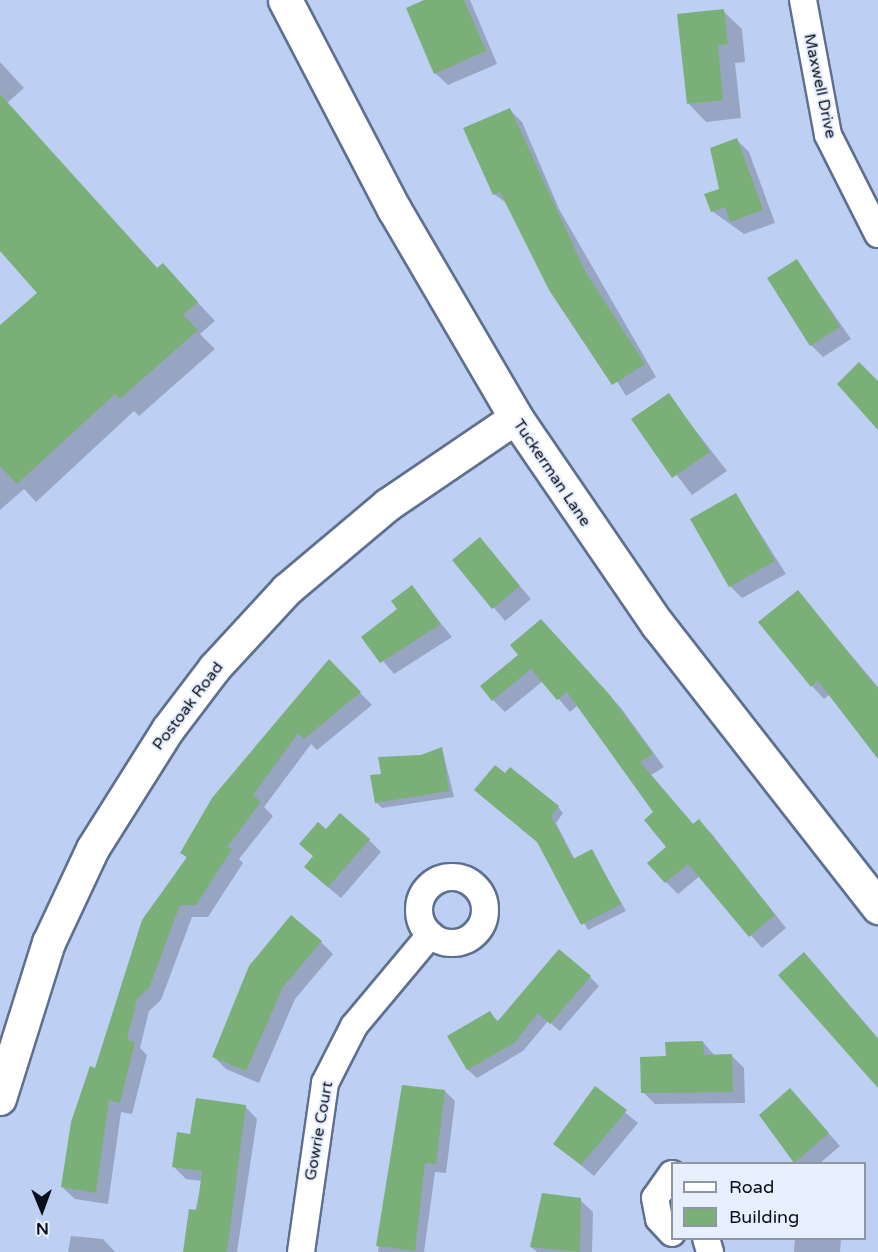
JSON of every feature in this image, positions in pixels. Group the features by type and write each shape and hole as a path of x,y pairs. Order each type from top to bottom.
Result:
{"main road":[{"name":"Tuckerman Lane","path":"285,0 394,209 516,418 658,625 878,907"}],"street":[{"name":"Maxwell Drive","path":"803,0 828,135 878,234"},
{"name":"Postoak Road","path":"0,1100 23,1016 69,900 114,811 175,721 215,668 304,574 388,506 516,418"},
{"name":"Gowrie Court","path":"301,1252 325,1083 354,1026 430,935"},
{"path":"671,1175 655,1198 658,1219 671,1232"}],"building":[{"path":"424,0 464,0 486,51 434,74 406,8"},
{"path":"724,9 728,44 718,45 723,100 687,104 677,14"},
{"path":"0,94 157,268 163,263 198,302 183,315 198,330 120,399 115,394 17,484 0,466 0,325 37,293 0,251"},
{"path":"510,108 585,271 645,364 612,385 549,290 500,192 493,195 463,128"},
{"path":"737,138 763,210 730,222 725,207 711,212 704,194 719,189 710,148"},
{"path":"797,259 840,327 810,346 767,278"},
{"path":"859,362 878,381 878,430 837,384"},
{"path":"669,393 710,452 672,478 631,419"},
{"path":"736,493 775,561 729,587 690,519"},
{"path":"480,537 520,586 492,609 452,560"},
{"path":"412,585 441,624 380,663 361,637 397,609 391,601"},
{"path":"798,590 878,689 878,759 818,681 811,687 758,622"},
{"path":"541,619 609,694 653,754 640,762 693,824 699,819 775,915 749,937 688,864 665,883 647,863 666,847 644,820 653,812 567,692 557,700 531,669 492,701 480,686 518,655 510,645"},
{"path":"329,659 361,692 304,739 298,733 253,795 261,802 227,847 232,849 196,905 180,905 149,988 137,999 127,1040 135,1042 120,1103 109,1100 96,1193 61,1187 71,1122 90,1066 95,1068 142,920 187,857 180,853 212,798"},
{"path":"442,747 449,791 375,803 370,775 381,774 378,757 421,755"},
{"path":"495,765 505,773 510,767 559,806 551,816 573,859 592,849 621,904 581,925 537,842 474,790"},
{"path":"340,813 370,839 328,887 304,867 313,856 299,844 318,822 326,829"},
{"path":"291,915 322,941 283,987 246,1071 212,1057 249,966"},
{"path":"559,949 591,976 550,1024 538,1013 514,1043 467,1070 447,1036 490,1011 497,1022"},
{"path":"804,952 878,1039 878,1088 778,975"},
{"path":"703,1041 704,1055 732,1054 733,1092 641,1093 640,1057 666,1056 665,1042"},
{"path":"402,1085 445,1090 436,1164 425,1163 415,1251 376,1246"},
{"path":"595,1086 627,1110 581,1165 553,1144"},
{"path":"790,1088 829,1133 793,1162 759,1115"},
{"path":"196,1098 246,1105 227,1252 183,1252 189,1209 197,1210 202,1171 172,1167 177,1132 190,1134"},
{"path":"542,1193 581,1198 580,1252 530,1247"}]}
